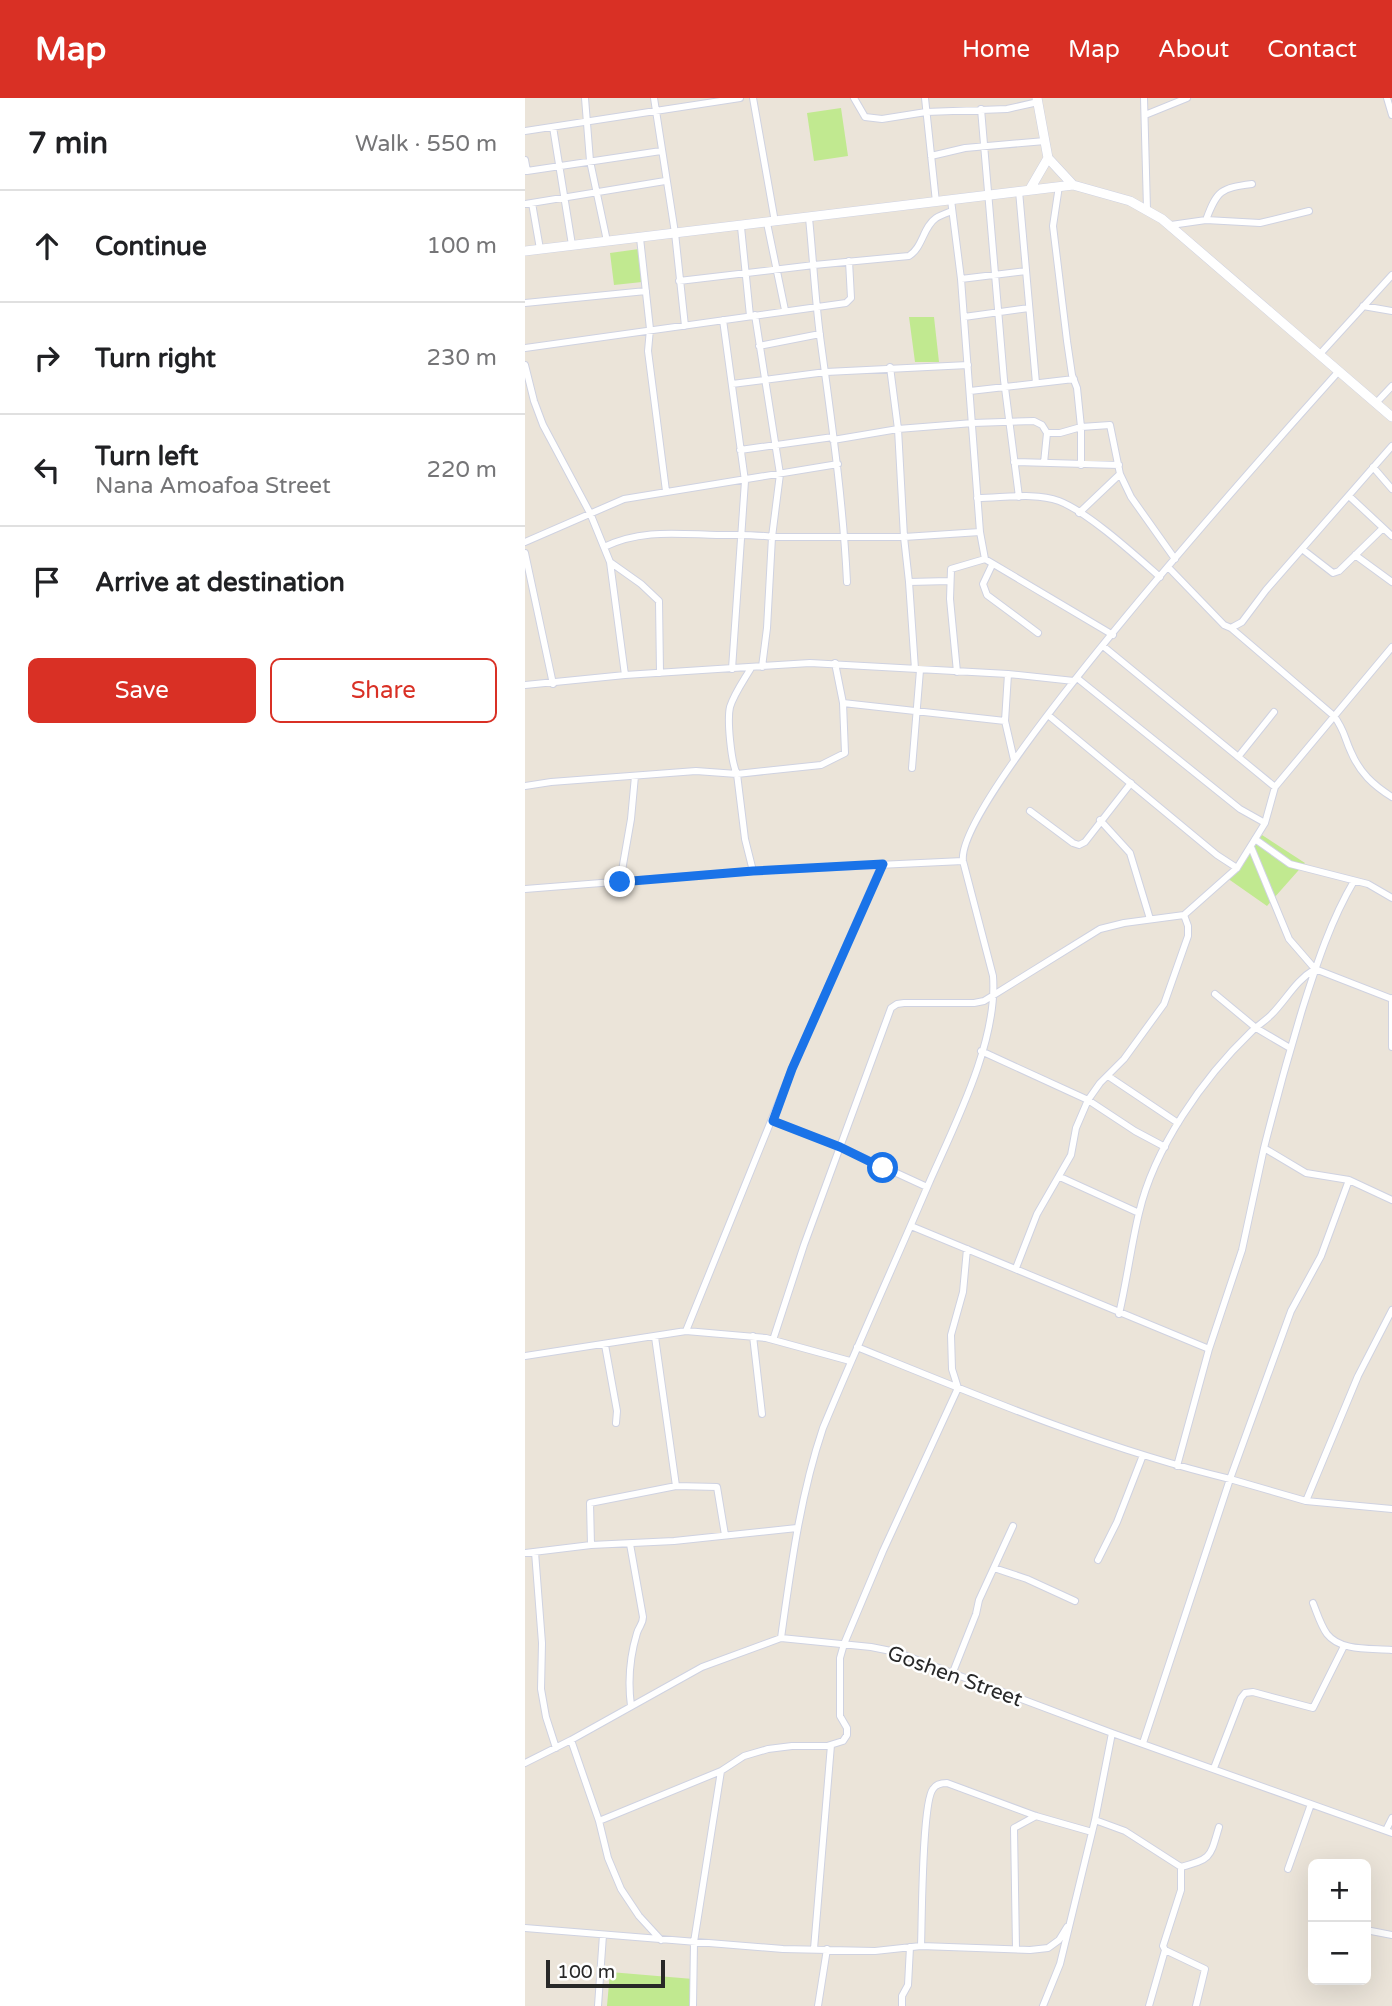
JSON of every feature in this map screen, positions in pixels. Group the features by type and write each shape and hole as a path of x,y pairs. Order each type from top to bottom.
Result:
{"street":[{"path":"585,98 590,161 607,241"},
{"path":"654,98 661,151 677,229 727,224"},
{"path":"525,131 740,98"},
{"path":"753,98 785,310"},
{"path":"854,98 865,117 872,119 926,112 1007,109 1037,100 1048,158 1073,185"},
{"path":"925,98 936,202"},
{"path":"1144,98 1147,209"},
{"path":"1145,115 1187,98"},
{"path":"1387,98 1392,115"},
{"path":"981,109 1005,385 1019,497"},
{"path":"553,127 572,245"},
{"path":"931,156 965,148 1045,141"},
{"path":"525,160 526,171 661,151"},
{"path":"1030,189 1048,158"},
{"path":"540,249 529,204 667,181"},
{"path":"667,181 685,326"},
{"path":"1206,220 1221,190 1252,184"},
{"path":"525,251 1073,185 1105,192 1147,209 1171,225 1392,417"},
{"path":"1059,186 1053,226 1077,388 1081,427 1080,465"},
{"path":"1019,191 1036,383"},
{"path":"951,200 961,279 977,498 985,559 1113,635"},
{"path":"679,281 913,254 930,224 952,211"},
{"path":"1171,225 1206,220 1260,223 1309,211"},
{"path":"809,218 820,334 838,464 848,582"},
{"path":"741,227 752,316 780,474 772,537 762,667"},
{"path":"640,237 650,330 648,351 666,491"},
{"path":"525,348 849,301 849,261"},
{"path":"961,279 1026,271"},
{"path":"1320,354 1392,275"},
{"path":"525,303 646,291"},
{"path":"1363,306 1392,311"},
{"path":"964,317 1029,308"},
{"path":"723,320 745,481 732,669"},
{"path":"759,346 820,334"},
{"path":"525,365 543,425 590,513 610,562 625,675"},
{"path":"732,384 826,372 968,365"},
{"path":"890,368 898,429 904,537 918,670 912,768"},
{"path":"781,1638 797,1528 817,1447 850,1361 957,1118 991,1022 995,996 993,976 961,853 967,837 989,796 1075,679 1258,461 1339,371"},
{"path":"970,391 1074,379"},
{"path":"1376,403 1392,386"},
{"path":"740,450 898,429 973,423 1038,422 1047,433 1044,463"},
{"path":"1047,433 1110,425 1120,474 1131,497 1175,559"},
{"path":"1231,628 1242,622 1266,590 1392,446"},
{"path":"1014,462 1119,465"},
{"path":"525,542 624,499 838,464"},
{"path":"1373,467 1392,489"},
{"path":"1079,513 1120,474"},
{"path":"1349,496 1392,536"},
{"path":"977,498 1041,497 1060,501 1160,577"},
{"path":"1302,549 1333,573 1339,571 1383,528"},
{"path":"604,547 626,537 665,532 772,537 904,537 980,532"},
{"path":"525,553 553,684"},
{"path":"1355,555 1392,582"},
{"path":"957,672 949,581 951,569 985,559"},
{"path":"610,562 659,600 660,673"},
{"path":"992,565 983,584 987,595 1038,633"},
{"path":"1168,567 1224,625 1231,628 1334,716 1345,732 1357,765 1371,783 1392,797"},
{"path":"909,582 949,581"},
{"path":"1103,646 1275,787"},
{"path":"773,1340 891,1008 904,1003 974,1003 995,996 1100,929 1184,915 1237,868 1265,822 1275,787 1392,647"},
{"path":"525,786 696,771 737,774 821,765 845,753 843,702 835,663"},
{"path":"525,685 625,675 835,663 1075,679 1240,809 1265,822"},
{"path":"751,668 729,714 744,839 753,871"},
{"path":"1008,674 1005,721 1014,760"},
{"path":"843,702 1005,721"},
{"path":"1238,757 1274,712"},
{"path":"1048,715 1217,855 1237,868"},
{"path":"620,882 635,776"},
{"path":"1030,811 1079,845 1085,842 1131,783"},
{"path":"1100,820 1130,853 1150,919"},
{"path":"1255,839 1290,864 1379,888 1392,898"},
{"path":"1251,847 1289,939 1315,969 1392,998 1392,1047"},
{"path":"525,890 753,871 963,861"},
{"path":"686,1331 792,1069 883,864"},
{"path":"1177,1466 1209,1349 1242,1250 1264,1148 1290,1048 1325,940 1354,881"},
{"path":"1016,1268 1033,1223 1071,1155 1076,1128 1088,1100 1145,1032 1164,1004 1188,936 1184,915"},
{"path":"1119,1314 1146,1188 1178,1123 1198,1093 1255,1028 1271,1016 1302,976 1315,969"},
{"path":"1215,994 1255,1028 1290,1048"},
{"path":"981,1051 1088,1100 1165,1147"},
{"path":"1108,1076 1178,1123"},
{"path":"773,1121 840,1147 927,1187"},
{"path":"1264,1148 1306,1173 1349,1180 1392,1200"},
{"path":"1060,1177 1139,1213"},
{"path":"1143,1744 1230,1479 1291,1311 1321,1256 1349,1180"},
{"path":"911,1226 1209,1349"},
{"path":"599,1821 721,1771 744,1756 768,1749 831,1745 843,1741 847,1735 848,1728 840,1716 840,1658 883,1551 958,1388 952,1369 951,1335 964,1292 967,1248"},
{"path":"1306,1501 1359,1376 1392,1310"},
{"path":"525,1356 686,1331 754,1336 850,1361"},
{"path":"754,1336 762,1414"},
{"path":"655,1337 676,1486"},
{"path":"605,1345 617,1411 616,1423"},
{"path":"857,1347 958,1388 1177,1466 1306,1501 1392,1509"},
{"path":"1098,1560 1117,1522 1143,1455"},
{"path":"591,1545 590,1503 676,1486 717,1487 725,1535"},
{"path":"953,1672 979,1600 1013,1526"},
{"path":"525,1553 797,1528"},
{"path":"630,1544 643,1617 629,1676 631,1706"},
{"path":"535,1552 542,1643 541,1689 546,1717 557,1748"},
{"path":"994,1568 1027,1579 1075,1601"},
{"path":"1313,1603 1325,1631 1344,1646 1392,1650"},
{"name":"Goshen Street","path":"525,1763 702,1667 781,1638 896,1652 1112,1733 1389,1831"},
{"path":"1214,1768 1245,1693 1253,1692 1313,1708 1344,1646"},
{"path":"1043,2006 1060,1964 1095,1820 1112,1733"},
{"path":"571,1740 599,1821 608,1858 621,1889 639,1916 661,1940"},
{"path":"814,1949 831,1745"},
{"path":"693,2006 694,1942 721,1771"},
{"path":"921,1946 924,1847 931,1790 939,1784 947,1783 1036,1816 1092,1832"},
{"path":"1287,1869 1311,1804"},
{"path":"1016,1950 1014,1828 1036,1816"},
{"path":"1389,1831 1392,1818"},
{"path":"1095,1820 1125,1831 1181,1867 1204,1861 1212,1853 1219,1827"},
{"path":"1149,2006 1165,1950 1163,1941 1181,1890 1181,1867"},
{"path":"525,1928 783,1949 875,1951 921,1946 1016,1950 1048,1948 1059,1941 1067,1927"},
{"path":"1371,1931 1392,1935"},
{"path":"598,2006 603,1935"},
{"path":"902,2006 902,1996 908,1984 910,1947"},
{"path":"818,2006 827,1950"},
{"path":"1165,1950 1205,1969 1196,2006"}],"green space":[{"path":"841,108 848,156 814,161 807,113"},
{"path":"639,249 642,282 614,285 610,253"},
{"path":"909,317 934,317 939,362 915,362"},
{"path":"1262,835 1305,863 1267,906 1227,878"},
{"path":"610,1972 693,1979 691,2006 607,2006"}],"route":[{"path":"620,882 883,864 792,1069 773,1121 840,1147 883,1168"}]}
